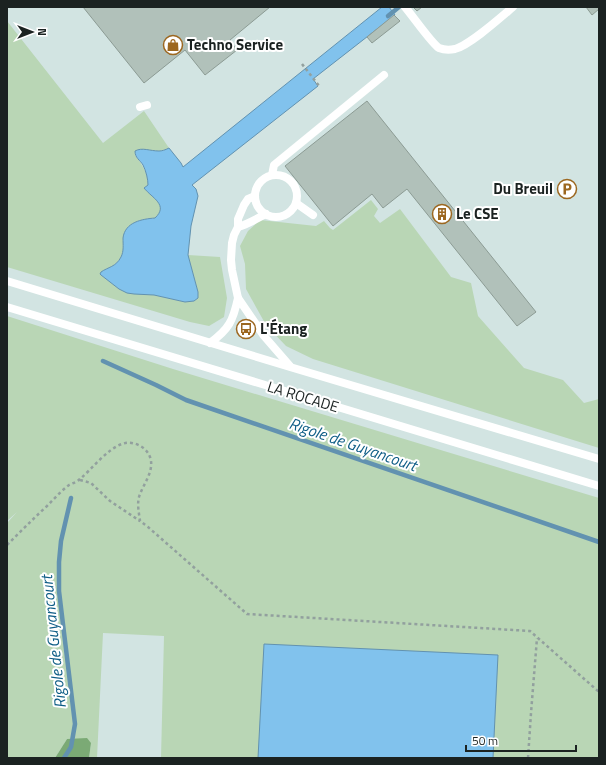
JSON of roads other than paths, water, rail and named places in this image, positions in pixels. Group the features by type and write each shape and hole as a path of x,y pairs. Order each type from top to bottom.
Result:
{"lane":[{"path":"405,7 439,48 447,50 462,46 513,7"},
{"path":"272,176 274,165 384,75"},
{"path":"279,175 285,177 291,181 296,188 296,203 292,211 286,215 275,217 266,214 260,210 256,203 256,189 260,182 272,176 279,175"},
{"path":"255,196 248,199 238,219 238,227 234,235 231,251 232,270 238,298 264,336 290,367"},
{"path":"296,203 313,215"},
{"path":"238,227 246,225 266,214"},
{"name":"LA ROCADE","path":"7,281 599,459"},
{"path":"210,343 221,335 230,324 235,313 238,298"},
{"name":"LA ROCADE","path":"7,308 599,486"}],"water":[{"path":"382,7 389,7 395,15 313,79 318,86 192,185 196,189 198,196 191,226 188,255 198,292 198,298 194,301 185,302 154,295 127,293 119,289 100,274 117,263 121,257 124,233 127,228 135,222 155,218 159,213 160,205 144,188 148,185 147,175 135,151 143,149 160,151 169,148 183,167"},
{"path":"264,644 498,655 493,758 258,758"}],"waterway":[{"path":"388,16 399,7"},
{"name":"Rigole de Guyancourt","path":"103,361 186,400 599,542"},
{"name":"Rigole de Guyancourt","path":"64,758 71,747 75,724 59,591 59,562 61,541 71,498"}],"place":[{"name":"Techno Service","path":"173,45"},
{"name":"Du Breuil","path":"567,189"},
{"name":"Le CSE","path":"442,214"},
{"name":"L'Étang","path":"246,329"}]}
